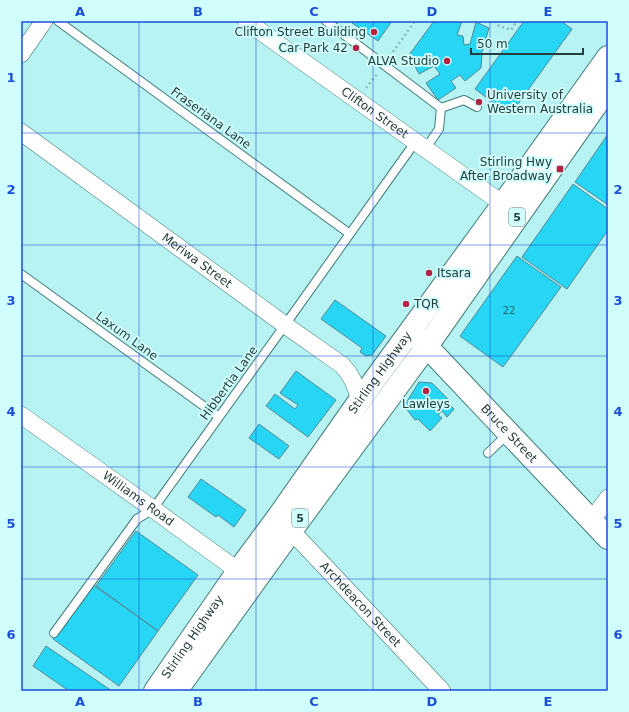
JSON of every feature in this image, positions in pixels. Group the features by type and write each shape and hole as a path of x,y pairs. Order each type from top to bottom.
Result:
{"main road":[{"name":"Stirling Highway","path":"285,524 360,400 608,57"},
{"name":"Stirling Highway","path":"155,691 426,346 608,88"},
{"name":"Bruce Street","path":"410,330 608,538"},
{"name":"Stirling Highway","path":"176,691 246,577"}],"street":[{"path":"21,54 44,21"},
{"name":"Clifton Street","path":"246,21 503,204"},
{"name":"Meriwa Street","path":"21,132 285,326 342,365 350,373 356,385 360,400"},
{"name":"Williams Road","path":"21,414 246,577"},
{"path":"592,520 608,498"},
{"name":"Archdeacon Street","path":"285,524 442,691"}],"lane":[{"name":"Fraseriana Lane","path":"58,21 350,234"},
{"path":"326,21 441,108 464,100 477,107"},
{"name":"Hibbertia Lane","path":"54,633 137,520 153,509 350,234 421,145 439,129 441,108"},
{"name":"Laxum Lane","path":"21,274 220,417"},
{"path":"488,453 509,433"}],"path":[{"path":"495,21 497,25 511,30 517,21"}],"building":[{"name":"Clifton Street Building","path":"353,21 392,21 378,41 352,23"},
{"name":"ALVA Studio","path":"434,21 462,21 457,35 463,36 464,45 470,44 476,22 489,28 482,52 481,68 465,81 460,75 451,81 456,88 438,100 426,83 440,74 434,66 419,74 409,55"},
{"path":"524,21 561,21 572,29 510,115 475,89"},
{"path":"608,134 608,205 575,182"},
{"path":"573,184 608,209 608,230 567,289 522,257"},
{"path":"517,256 561,287 503,367 460,336"},
{"path":"335,300 386,336 372,355 366,356 360,352 362,348 321,319"},
{"path":"296,371 336,400 308,437 266,406 275,394 295,409 298,405 280,393"},
{"path":"419,382 432,383 451,402 449,404 454,409 447,417 442,411 438,415 442,418 430,431 418,419 415,420 404,406"},
{"path":"259,424 289,446 279,459 249,438"},
{"path":"201,479 246,510 234,527 218,515 216,517 188,497"},
{"path":"136,531 198,575 158,631 96,586"},
{"path":"92,584 158,631 119,686 53,639"},
{"path":"46,646 112,691 69,691 33,666"}],"place":[{"name":"Clifton Street Building","path":"374,32"},
{"name":"Car Park 42","path":"356,48"},
{"name":"ALVA Studio","path":"447,61"},
{"name":"University of Western Australia","path":"479,102"},
{"name":"Stirling Hwy After Broadway","path":"560,169"},
{"name":"Itsara","path":"429,273"},
{"name":"TQR","path":"406,304"},
{"name":"Lawleys","path":"426,391"}]}
